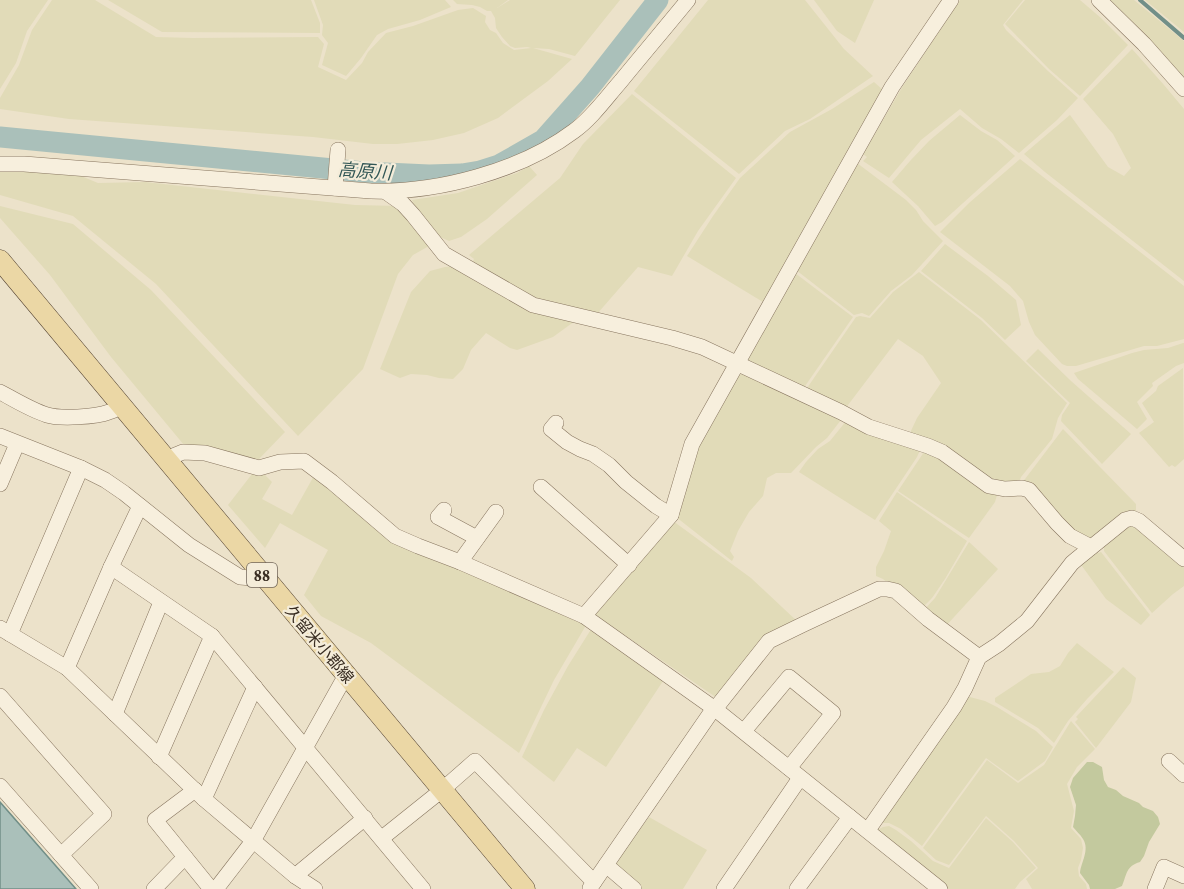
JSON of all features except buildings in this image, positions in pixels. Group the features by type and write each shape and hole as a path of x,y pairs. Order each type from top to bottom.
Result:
{"main road":[{"name":"久留米小郡線","path":"0,260 525,889"}],"street":[{"path":"0,164 335,186 386,192 433,187 492,173 534,155 575,130 598,108 688,0"},
{"path":"584,616 671,514 692,444 892,87 951,0"},
{"path":"1099,0 1144,44 1184,89"},
{"path":"335,186 338,153"},
{"path":"386,192 404,204 444,254 532,305 702,347 869,427 942,452 989,486 1029,490 1070,536 1090,547"},
{"path":"0,392 48,416 86,416 109,412 122,406"},
{"path":"556,423 551,429 567,442 593,454 609,465 656,506 671,514"},
{"path":"0,436 105,480 189,546 240,577 252,578 259,570"},
{"path":"0,484 17,444"},
{"path":"166,459 183,452 205,453 259,468 280,462 304,461 395,536 584,616 744,731 940,889"},
{"path":"81,468 5,631 68,668 200,794 295,876 315,889"},
{"path":"541,487 629,565"},
{"path":"68,668 140,506"},
{"path":"444,510 438,517 477,538"},
{"path":"460,562 496,512"},
{"path":"868,830 954,707 979,657 999,645 1027,621 1072,563 1090,547 1125,520 1132,518 1139,521 1184,559"},
{"path":"111,567 212,636 423,889"},
{"path":"382,838 475,761 592,885 715,709 769,641 879,589 887,589 896,591 979,657"},
{"path":"115,714 161,602"},
{"path":"159,757 212,636"},
{"path":"216,889 253,841 346,675"},
{"path":"724,889 833,713 789,677 744,731"},
{"path":"211,889 156,820 200,794 255,687"},
{"path":"0,696 104,814 61,855"},
{"path":"1169,761 1184,775"},
{"path":"0,786 91,889"},
{"path":"797,889 850,817"},
{"path":"295,876 365,818"},
{"path":"154,889 185,857"},
{"path":"606,865 634,889"},
{"path":"1155,889 1164,867 1184,876"}],"shaded area":[{"path":"0,0 48,0 27,31 16,63 0,89"},
{"path":"52,0 95,0 156,37 318,37 324,44 318,67 346,80 386,33 458,10 473,8 486,16 485,22 490,30 514,50 531,48 510,46 496,28 495,18 491,11 472,5 457,4 453,0 508,0 497,8 510,0 620,0 575,56 549,49 533,48 572,59 548,81 498,118 464,133 433,140 373,144 313,137 69,119 0,109 0,98 19,65 32,30"},
{"path":"108,0 311,0 320,23 320,33 162,32"},
{"path":"314,0 445,0 451,7 377,35 346,76 322,65 328,43 322,35 323,25"},
{"path":"708,0 805,0 844,49 873,76 810,119 785,131 739,174 634,91"},
{"path":"814,0 874,0 855,43 837,31"},
{"path":"960,0 1023,0 1003,25 1078,98 1019,153 982,128 960,109 921,140 889,178 863,161 867,157 863,154 903,86"},
{"path":"1025,0 1080,0 1128,45 1080,96 1049,69 1005,24"},
{"path":"1109,0 1134,0 1184,41 1184,78 1145,34"},
{"path":"1145,0 1184,0 1184,32"},
{"path":"1132,49 1184,109 1184,281 1024,154 1070,115 1108,167 1124,176 1131,168 1113,134 1083,99"},
{"path":"874,82 883,90 763,302 687,256 740,178 790,132"},
{"path":"632,94 736,178 698,231 672,276 638,267 597,314 536,300 472,264 474,259 469,255 560,178 583,144"},
{"path":"960,115 997,140 1015,156 935,226 918,206 892,182 929,141"},
{"path":"1020,159 1184,286 1184,339 1157,346 1144,346 1076,366 1062,364 1035,335 1023,301 1010,286 940,232 969,203"},
{"path":"857,163 906,200 943,241 912,275 891,291 869,316 862,313 854,315 796,270"},
{"path":"529,166 537,175 487,219 461,237 449,241 436,235 416,210 412,200 458,193 517,173"},
{"path":"0,170 81,176 98,183 145,182 355,205 399,206 429,246 413,255 398,274 363,369 298,436 156,284 73,216 0,195"},
{"path":"0,206 73,224 151,290 285,432 259,459 253,461 184,445 111,357 50,275 0,218"},
{"path":"945,244 1016,300 1021,325 1005,340 982,318 921,271"},
{"path":"455,266 575,321 553,337 517,350 486,333 471,350 463,369 453,379 411,374 400,378 380,369 411,292 430,271"},
{"path":"919,272 981,320 1067,403 1058,418 1052,439 1021,477 1019,483 991,483 910,433 917,418 941,383 923,356 898,339 845,409 805,391 856,317 870,318 893,292"},
{"path":"795,273 853,317 803,389 746,361"},
{"path":"1184,343 1184,363 1152,383 1153,386 1137,402 1147,419 1137,429 1078,379 1074,373 1132,353 1168,348"},
{"path":"1038,349 1131,434 1102,464 1061,421 1070,403 1026,361"},
{"path":"1183,368 1184,459 1175,467 1172,465 1169,467 1139,433 1154,422 1142,403 1156,391 1158,386"},
{"path":"746,373 841,420 827,438 791,473 776,473 767,478 763,496 749,512 738,531 730,551 734,557 732,561 676,517 697,451 739,375"},
{"path":"847,420 921,448 875,520 799,472"},
{"path":"1063,429 1136,504 1136,511 1090,540 1077,534 1022,483"},
{"path":"926,449 979,487 997,495 995,502 969,538 898,491"},
{"path":"252,474 264,474 272,482 262,499 292,515 315,474 453,567 585,625 554,680 519,753 371,643 321,616 304,595 328,550 280,523 265,548 228,505"},
{"path":"897,492 967,541 945,579 921,609 876,576 876,567 891,531 879,521"},
{"path":"673,521 751,578 799,623 767,641 720,700 595,615 594,611"},
{"path":"1132,523 1180,561 1184,568 1184,586 1152,613 1104,551 1104,546"},
{"path":"969,542 998,569 944,628 924,610 935,598"},
{"path":"1094,549 1098,553 1101,552 1150,615 1141,625 1106,599 1079,562"},
{"path":"593,630 665,678 606,767 577,748 554,782 522,757 568,666 590,631"},
{"path":"1077,643 1114,672 1068,721 1054,743 1038,728 995,702 995,698 1031,674 1049,672 1060,666"},
{"path":"1123,667 1136,678 1131,702 1096,748 1075,722 1078,719 1076,717"},
{"path":"966,696 997,707 1036,731 1053,747 1045,761 1018,781 986,758 922,846 901,829 889,823 881,823"},
{"path":"1071,721 1095,749 1077,767 1067,784 1074,811 1071,828 1081,839 1083,848 1078,868 1079,876 1087,889 1032,889 1026,879 1038,868 1014,841 986,816 949,865 936,860 923,848 987,760 1018,783 1044,765"},
{"path":"649,817 707,850 683,889 638,889 616,870 616,861"},
{"path":"986,818 1013,842 1036,868 1015,889 948,889 877,830 889,826 911,841 933,861 949,868"}],"green space":[{"path":"1087,762 1093,762 1102,767 1104,780 1108,787 1153,811 1160,824 1140,862 1129,868 1122,886 1115,889 1090,889 1080,873 1086,847 1083,839 1073,827 1076,805 1070,787 1073,778"}],"water":[{"path":"0,802 76,889 0,889"}],"waterway":[{"name":"高原川","path":"0,137 364,172 429,175 480,171 499,165 543,140 590,87 658,0"},
{"path":"1140,0 1184,38"}]}
